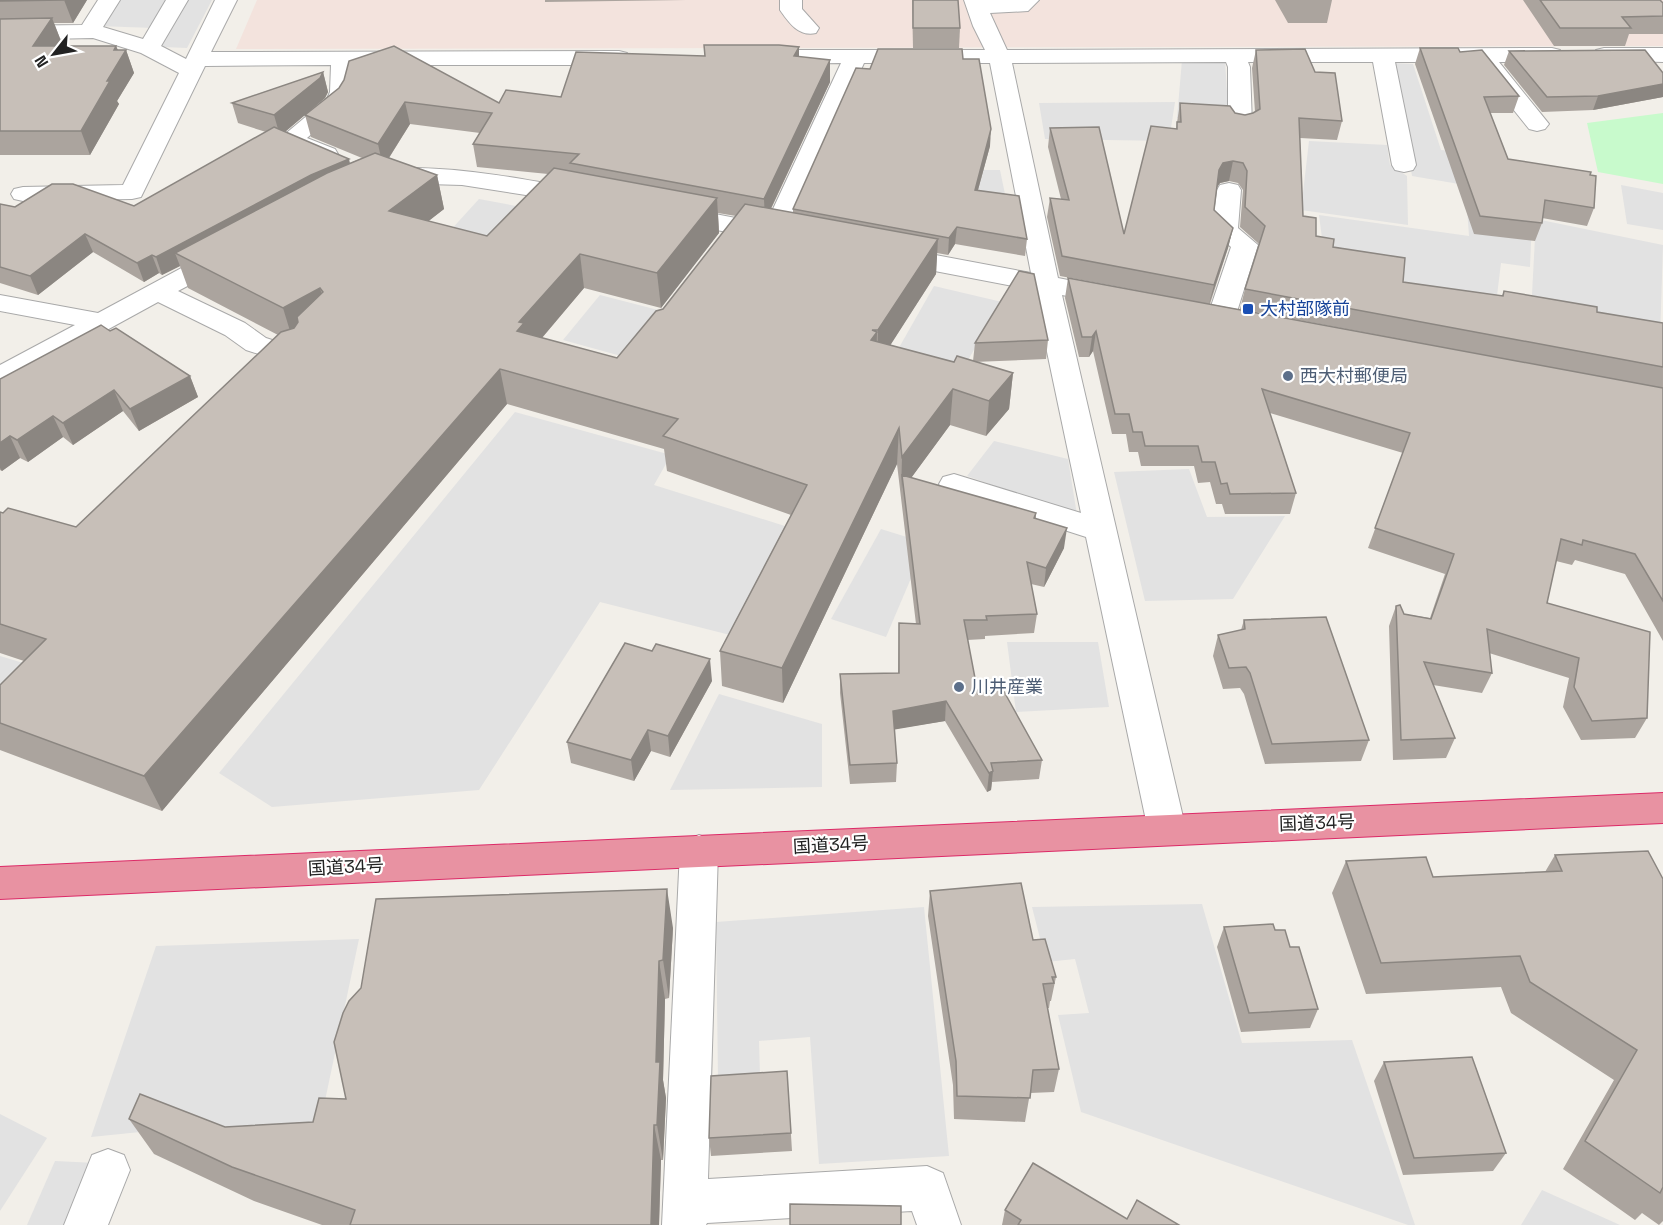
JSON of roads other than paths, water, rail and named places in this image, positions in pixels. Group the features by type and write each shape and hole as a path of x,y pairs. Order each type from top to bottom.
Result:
{"highway":[{"name":"国道34号","path":"0,883 1663,808"}],"street":[{"path":"89,31 109,0"},
{"path":"149,48 177,0"},
{"path":"23,194 132,192 226,0"},
{"path":"791,0 791,10 808,28"},
{"path":"1028,0 1021,7 978,11 1000,57 1046,283 1167,830"},
{"path":"0,33 89,31 149,48 194,65 343,58 640,58"},
{"path":"736,57 1663,55"},
{"path":"1234,56 1239,67 1240,124"},
{"path":"1383,56 1404,165"},
{"path":"1482,56 1537,124"},
{"path":"343,58 341,92 338,102 290,140 367,174 422,174 497,181 601,201"},
{"path":"648,209 733,236 786,235 855,58"},
{"path":"1221,318 1245,245 1226,230 1229,190"},
{"path":"0,378 244,245"},
{"path":"869,250 1139,302"},
{"path":"158,292 235,329 256,344 293,356"},
{"path":"0,303 102,322"},
{"path":"954,484 1101,530"},
{"path":"699,851 685,1213 927,1188 939,1225"},
{"path":"86,1225 108,1170"}],"place":[{"name":"大村部隊前","path":"1248,309"},
{"name":"西大村郵便局","path":"1288,376"},
{"name":"川井産業","path":"959,687"}]}
